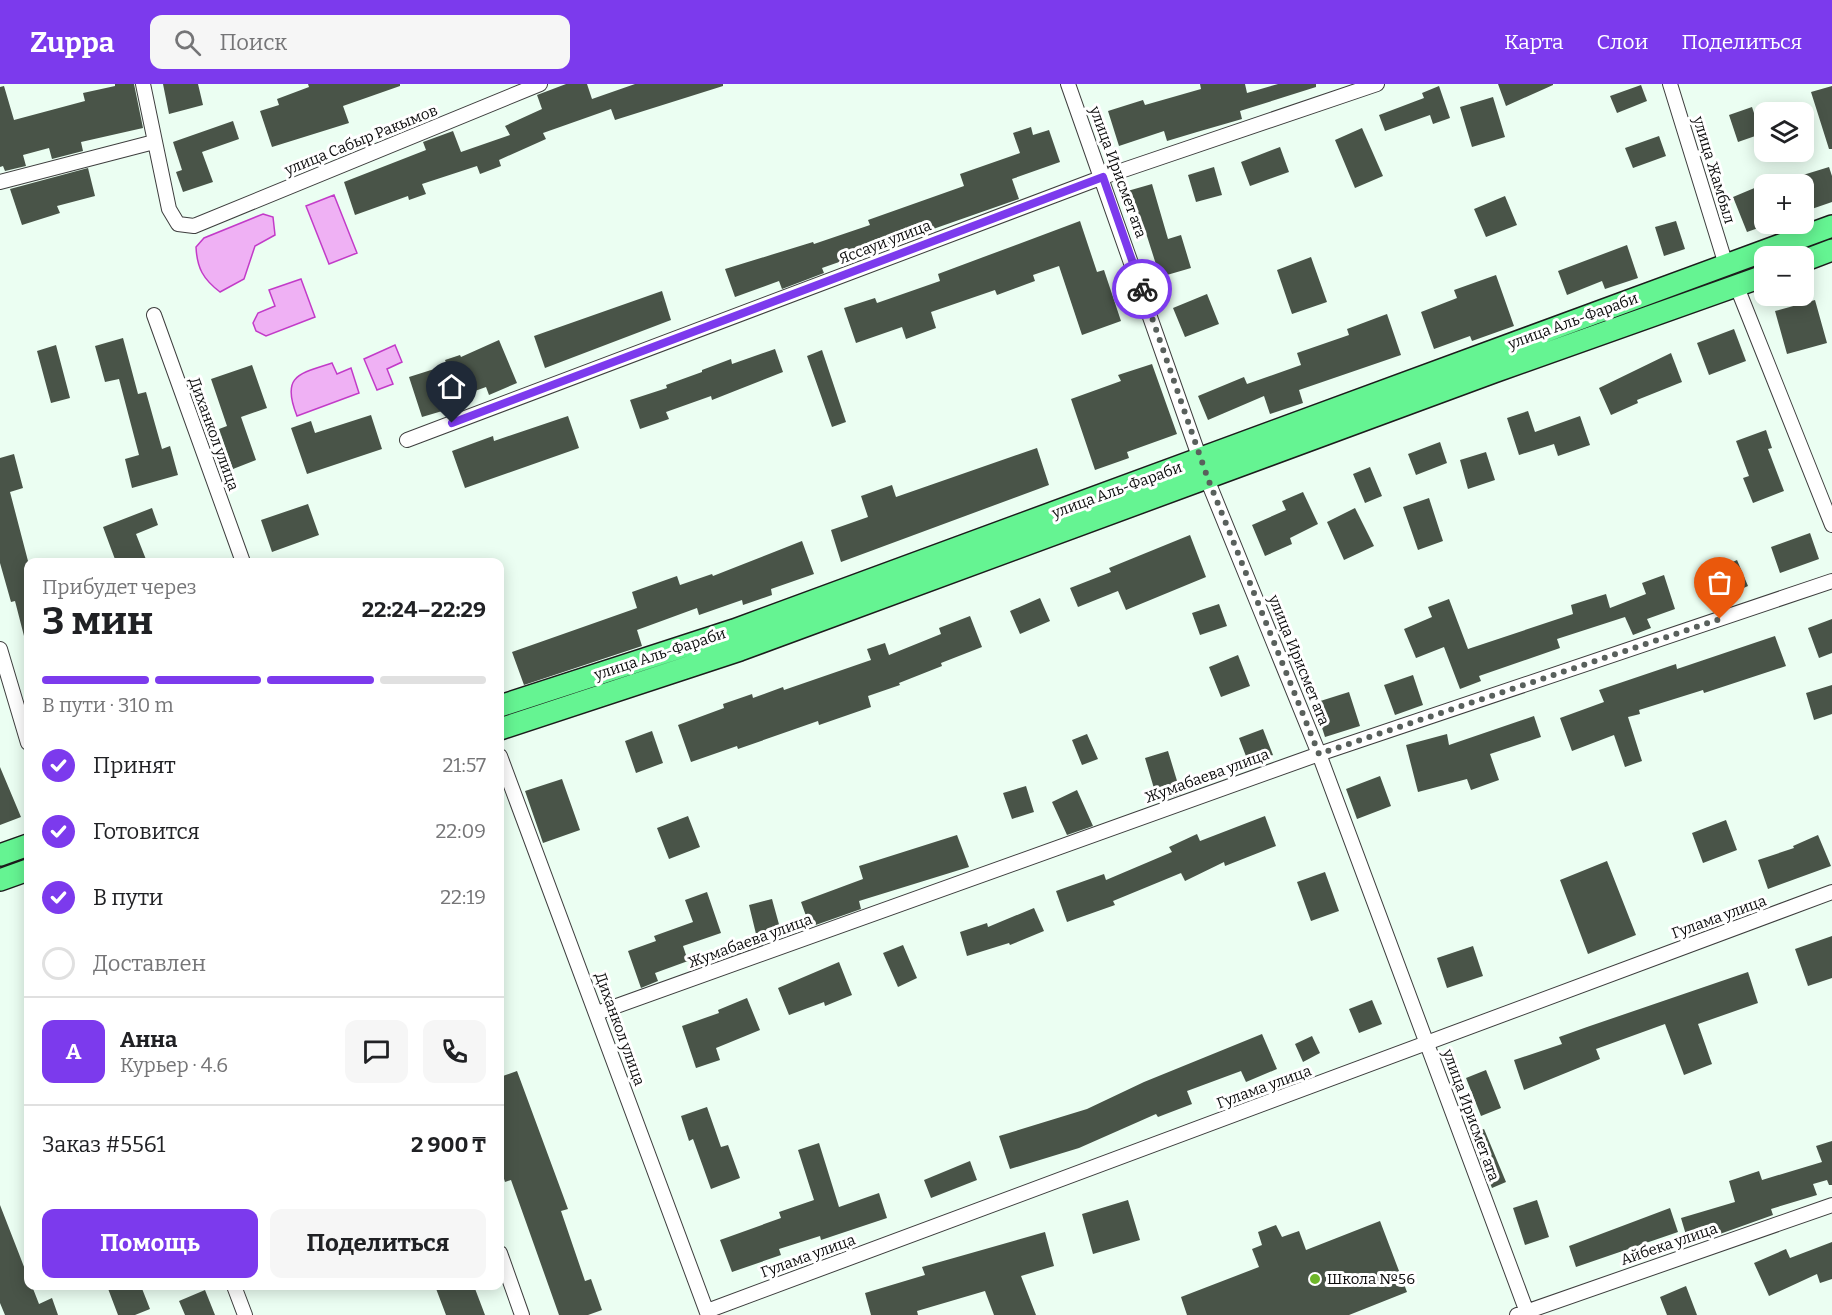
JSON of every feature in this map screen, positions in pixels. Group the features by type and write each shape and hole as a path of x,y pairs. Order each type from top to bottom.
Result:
{"main road":[{"name":"улица Аль-Фараби","path":"504,728 740,650 1726,265 1832,226"},
{"path":"1814,257 1832,250"},
{"name":"улица Аль-Фараби","path":"504,705 734,630 1494,372 1754,280"},
{"path":"0,855 24,846"},
{"path":"0,880 24,871"}],"street":[{"path":"0,182 154,142 143,84"},
{"name":"улица Сабыр Ракымов","path":"154,142 170,209 178,224 194,226 540,84"},
{"name":"улица Ирисмет ата","path":"1068,84 1103,177 1204,469 1319,754 1524,1314"},
{"name":"Яссауи улица","path":"407,440 1103,177 1377,84"},
{"name":"улица Жамбыл","path":"1670,84 1726,265"},
{"path":"1737,286 1832,525"},
{"name":"Диханкол улица","path":"154,315 242,558"},
{"name":"Жумабаева улица","path":"597,1013 1319,754 1832,581"},
{"path":"0,649 24,730"},
{"name":"Диханкол улица","path":"504,767 708,1313"},
{"name":"Гулама улица","path":"708,1313 1832,892"},
{"name":"Айбека улица","path":"1524,1314 1832,1205"},
{"path":"504,1263 522,1315"},
{"path":"236,1290 245,1315"}],"shaded area":[{"path":"334,195 357,253 329,264 306,206"},
{"path":"263,214 273,217 275,235 255,246 244,279 220,292 202,272 196,247 204,238"},
{"path":"301,279 315,317 266,336 256,331 253,323 258,313 275,306 269,290"},
{"path":"395,345 402,362 387,369 393,384 377,390 364,359"},
{"path":"332,363 337,374 351,368 359,393 297,416 291,392 292,385 302,374"}],"building":[{"path":"115,84 134,84 143,128 81,142 83,151 52,159 49,148 23,155 26,166 5,171 3,166 0,167 0,87 4,86 14,120 85,101 83,93 115,86"},
{"path":"163,84 198,84 203,105 169,114"},
{"path":"308,84 400,84 400,86 343,106 349,123 272,147 260,111 279,105 277,99 309,87"},
{"path":"566,84 587,84 592,99 635,84 723,84 723,86 615,120 611,109 543,133 546,139 499,160 501,166 480,174 477,166 422,184 426,194 409,200 408,196 355,215 344,182 426,150 423,142 453,131 461,152 510,135 505,126 542,109 537,95"},
{"path":"1200,84 1245,84 1247,93 1278,84 1316,84 1316,87 1240,111 1242,119 1167,141 1164,131 1119,146 1108,111 1143,100 1145,105 1201,89"},
{"path":"1498,84 1553,84 1553,85 1506,106"},
{"path":"1641,85 1647,101 1617,113 1610,96"},
{"path":"1439,86 1450,118 1433,124 1430,115 1385,131 1379,115 1424,98 1422,93"},
{"path":"1832,86 1832,149 1829,149 1811,92"},
{"path":"1493,97 1505,137 1472,147 1460,107"},
{"path":"1752,107 1754,136 1738,142 1729,115"},
{"path":"233,121 239,139 202,152 213,182 183,192 176,172 182,170 173,142"},
{"path":"1031,127 1033,135 1049,130 1060,162 1012,179 1019,199 822,268 824,273 782,289 779,281 735,297 725,269 813,242 814,244 870,225 868,220 964,186 960,174 1020,153 1013,133"},
{"path":"1362,128 1383,176 1355,188 1335,140"},
{"path":"1659,136 1666,156 1633,168 1625,148"},
{"path":"1280,147 1289,172 1250,186 1241,162"},
{"path":"1214,167 1222,195 1196,202 1188,175"},
{"path":"1829,167 1832,176 1832,202 1814,208 1814,174 1806,174"},
{"path":"88,168 95,196 57,206 60,213 22,225 10,189"},
{"path":"1152,184 1168,239 1181,235 1191,268 1160,277 1146,233 1137,236 1124,192"},
{"path":"1754,188 1754,230 1747,232 1733,197"},
{"path":"1505,196 1517,225 1486,237 1474,209"},
{"path":"1080,221 1097,272 1104,270 1121,321 1082,335 1059,266 1033,275 1035,281 997,295 995,290 931,312 936,328 906,339 902,327 856,343 844,308 875,298 877,303 940,281 938,274"},
{"path":"1676,221 1685,249 1664,256 1655,227"},
{"path":"1627,245 1638,278 1605,289 1602,281 1567,295 1558,271"},
{"path":"1311,257 1327,302 1292,314 1277,270"},
{"path":"1496,275 1514,326 1472,341 1470,336 1434,349 1421,312 1457,298 1454,290"},
{"path":"662,291 671,320 545,368 534,336"},
{"path":"1207,294 1219,324 1185,337 1173,308"},
{"path":"1814,300 1827,343 1787,354 1775,311 1793,306 1814,306"},
{"path":"1387,314 1401,355 1299,390 1303,403 1270,414 1264,396 1208,420 1198,396 1244,377 1247,384 1301,365 1297,353 1349,335 1347,329"},
{"path":"1734,329 1746,361 1709,375 1697,343"},
{"path":"123,338 138,394 146,392 162,449 170,446 178,475 132,488 125,459 139,455 119,379 105,382 95,346"},
{"path":"499,340 517,383 489,395 486,387 447,401 449,409 422,417 409,377 447,365 445,360 460,355 461,357"},
{"path":"56,345 70,398 51,403 37,351"},
{"path":"775,349 783,372 712,400 711,396 666,412 669,419 640,429 630,400 667,388 666,385 731,359 732,364"},
{"path":"822,350 846,422 832,427 807,356"},
{"path":"1671,353 1682,382 1637,400 1638,403 1611,415 1599,388"},
{"path":"1152,364 1177,434 1127,452 1129,458 1095,470 1071,399 1121,381 1118,375"},
{"path":"252,365 267,408 241,417 256,460 233,469 219,429 227,426 211,379"},
{"path":"1528,411 1535,432 1580,416 1590,445 1558,456 1554,444 1519,455 1507,418"},
{"path":"371,415 382,449 307,474 291,428 311,421 315,433"},
{"path":"568,416 579,448 465,488 452,451 493,436 494,441"},
{"path":"1766,430 1772,448 1768,449 1784,491 1753,503 1743,478 1749,476 1736,441"},
{"path":"1440,442 1447,463 1416,475 1408,454"},
{"path":"1037,448 1049,485 841,562 831,530 868,517 861,496 892,485 896,497"},
{"path":"1486,452 1495,480 1468,489 1460,460"},
{"path":"14,454 23,488 10,492 27,558 24,558 24,636 15,601 11,602 0,563 0,458"},
{"path":"1370,467 1382,496 1365,503 1353,474"},
{"path":"1303,492 1318,524 1290,538 1292,544 1265,556 1252,525 1286,510 1282,501"},
{"path":"1429,498 1443,541 1418,550 1403,507"},
{"path":"308,504 319,535 272,552 261,520"},
{"path":"152,508 158,525 136,534 145,558 115,558 103,527"},
{"path":"1355,508 1374,546 1344,560 1327,522"},
{"path":"1810,533 1819,559 1780,573 1771,547"},
{"path":"1190,535 1206,577 1126,610 1118,591 1078,607 1070,588 1111,572 1109,568"},
{"path":"802,541 814,574 771,589 772,595 743,605 742,600 699,615 697,608 637,630 642,646 524,685 512,652 637,608 632,592 677,576 680,585 712,574 713,576"},
{"path":"1737,560 1748,586 1726,596 1715,570"},
{"path":"1664,575 1675,609 1647,619 1651,628 1633,635 1625,617 1557,639 1560,648 1479,676 1481,681 1460,689 1444,647 1416,658 1404,629 1432,617 1428,607 1449,599 1468,649 1573,614 1571,605 1606,594 1610,608 1646,594 1642,583"},
{"path":"1040,598 1050,621 1020,634 1010,611"},
{"path":"1219,604 1227,626 1200,635 1192,613"},
{"path":"970,616 982,647 941,663 942,666 899,683 900,685 868,696 871,707 819,725 818,721 738,749 737,746 691,762 678,725 724,708 723,704 752,694 753,698 783,687 784,690 871,660 867,649 885,643 889,655 941,634 939,628"},
{"path":"1832,619 1832,653 1819,658 1808,628"},
{"path":"1775,636 1786,666 1704,693 1703,690 1639,710 1640,714 1628,717 1642,761 1625,767 1614,735 1572,751 1560,718 1604,702 1599,690 1676,664 1677,669"},
{"path":"1238,655 1250,686 1221,697 1209,667"},
{"path":"1413,675 1423,705 1395,715 1384,685"},
{"path":"1832,685 1832,714 1814,720 1806,693"},
{"path":"1349,692 1360,726 1325,737 1314,703"},
{"path":"1534,716 1541,737 1490,754 1499,780 1471,790 1467,779 1418,792 1406,745 1447,734 1449,745"},
{"path":"1263,729 1273,755 1249,764 1239,738"},
{"path":"652,731 663,763 636,773 625,741"},
{"path":"1087,734 1098,759 1082,765 1072,740"},
{"path":"1168,751 1181,794 1158,802 1145,758"},
{"path":"0,767 21,817 0,825"},
{"path":"1380,776 1391,806 1357,819 1346,789"},
{"path":"562,779 580,830 543,843 525,791"},
{"path":"1026,786 1034,812 1012,819 1003,793"},
{"path":"1077,790 1093,826 1067,835 1052,802"},
{"path":"688,816 700,847 669,859 657,828"},
{"path":"1265,816 1276,846 1225,866 1224,862 1185,881 1181,873 1113,901 1115,905 1067,922 1056,891 1104,874 1106,880 1172,852 1169,847 1197,834 1200,841"},
{"path":"1726,820 1737,850 1703,863 1692,833"},
{"path":"957,835 969,867 859,901 861,909 810,927 801,902 863,879 859,866"},
{"path":"1818,835 1831,866 1768,889 1758,860 1794,848 1793,846"},
{"path":"1607,861 1636,935 1588,954 1560,880"},
{"path":"1325,872 1339,911 1311,921 1297,882"},
{"path":"707,892 721,933 683,946 688,961 655,973 658,981 641,988 628,951 656,941 654,936 693,922 685,900"},
{"path":"772,899 780,928 756,934 749,905"},
{"path":"1034,908 1044,931 1010,945 1009,943 967,956 960,932 987,923 988,927"},
{"path":"1832,936 1832,978 1808,986 1795,949"},
{"path":"903,945 917,978 898,987 883,953"},
{"path":"1473,946 1483,976 1447,988 1437,958"},
{"path":"839,962 852,995 825,1006 824,1002 789,1015 778,988"},
{"path":"1748,972 1758,1003 1698,1024 1712,1064 1684,1075 1665,1024 1596,1049 1600,1059 1524,1090 1514,1060 1562,1044 1559,1037"},
{"path":"747,998 760,1030 716,1048 720,1060 696,1068 682,1026 719,1013 718,1010"},
{"path":"1372,1000 1382,1024 1359,1033 1349,1009"},
{"path":"1262,1034 1277,1069 1246,1082 1241,1071 1187,1091 1192,1104 1158,1117 1156,1114 1079,1148 1010,1169 999,1136 1087,1109 1144,1082"},
{"path":"1312,1036 1320,1053 1303,1062 1295,1044"},
{"path":"1486,1070 1501,1108 1481,1116 1466,1078"},
{"path":"517,1071 568,1209 561,1211 585,1281 591,1279 602,1310 588,1315 559,1315 511,1180 505,1182 504,1179 504,1076"},
{"path":"707,1107 721,1147 728,1145 740,1178 711,1189 693,1139 689,1141 681,1116"},
{"path":"1484,1129 1506,1182 1492,1188 1470,1134"},
{"path":"1832,1141 1832,1185 1829,1185 1827,1180 1813,1184 1817,1195 1771,1209 1773,1215 1689,1245 1681,1218 1735,1202 1729,1181 1759,1171 1762,1180 1822,1162 1816,1146"},
{"path":"819,1143 839,1207 879,1193 887,1218 821,1240 820,1236 779,1249 781,1255 732,1272 720,1240 781,1218 779,1212 814,1200 798,1150"},
{"path":"970,1161 977,1180 931,1198 924,1180"},
{"path":"1128,1200 1140,1240 1093,1254 1082,1214"},
{"path":"1537,1200 1549,1237 1525,1245 1513,1208"},
{"path":"0,1205 24,1267 24,1290 34,1290 39,1304 52,1298 58,1315 5,1315 0,1303"},
{"path":"1670,1208 1678,1232 1576,1267 1569,1246"},
{"name":"Школа №56","path":"1380,1221 1407,1292 1349,1315 1187,1315 1181,1297 1259,1267 1252,1249 1262,1245 1258,1232 1276,1225 1282,1237 1299,1231 1306,1250"},
{"path":"1045,1232 1054,1266 1021,1276 1036,1315 994,1315 985,1291 917,1311 918,1315 871,1315 865,1293 925,1275 922,1267"},
{"path":"1832,1242 1832,1279 1820,1283 1817,1274 1769,1296 1754,1263 1786,1249 1790,1258"},
{"path":"1686,1286 1697,1315 1667,1315 1660,1297"},
{"path":"109,1290 143,1290 150,1309 135,1315 118,1315"},
{"path":"205,1290 215,1315 185,1315 179,1301"},
{"path":"437,1290 476,1290 485,1315 446,1315"}],"way so far":[{"path":"1142,289 1208,479 1319,754 1720,619"}],"place":[{"name":"Школа №56","path":"1315,1279"}],"route":[{"path":"452,423 1103,177 1142,289"}]}
